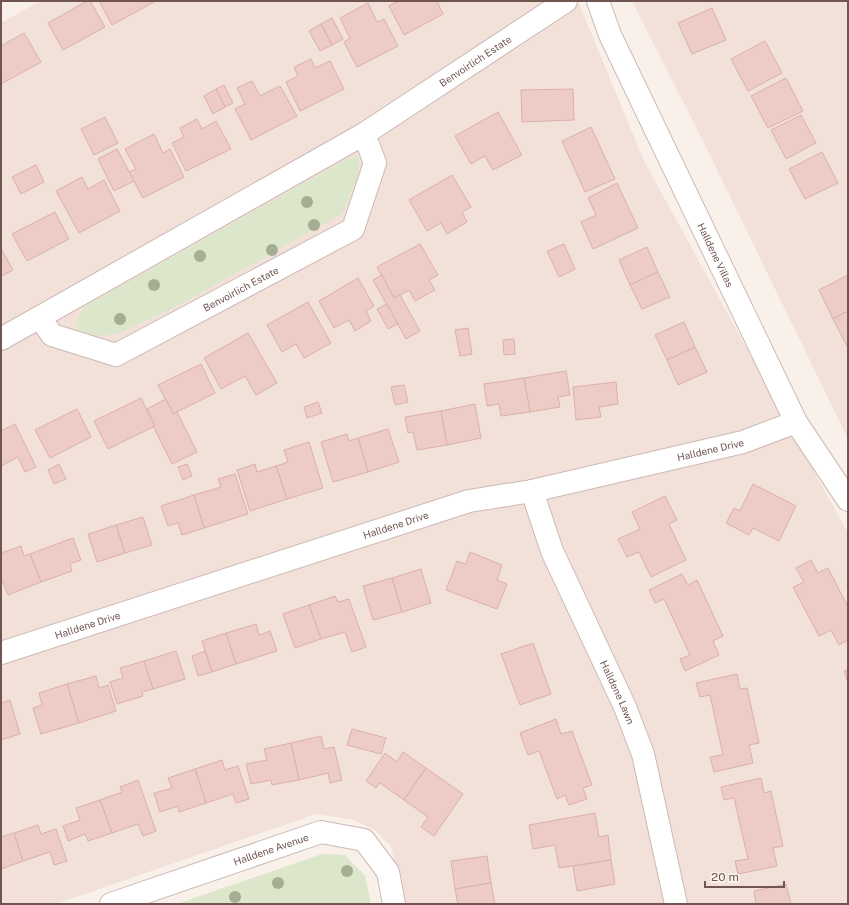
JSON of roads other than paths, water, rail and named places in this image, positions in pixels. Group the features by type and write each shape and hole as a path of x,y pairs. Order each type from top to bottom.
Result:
{"street":[{"name":"Benvoirlich Estate","path":"1,339 364,134 566,1"},
{"name":"Halldene Villas","path":"598,1 610,35 796,422 848,500"},
{"name":"Benvoirlich Estate","path":"40,318 52,335 116,355 353,229 375,163 364,134"},
{"name":"Halldene Drive","path":"1,653 469,501 532,491 743,442 796,422"},
{"name":"Halldene Lawn","path":"532,491 552,551 625,707 643,754 676,904"},
{"name":"Halldene Avenue","path":"111,904 321,832 364,840 388,872 394,904"}]}
